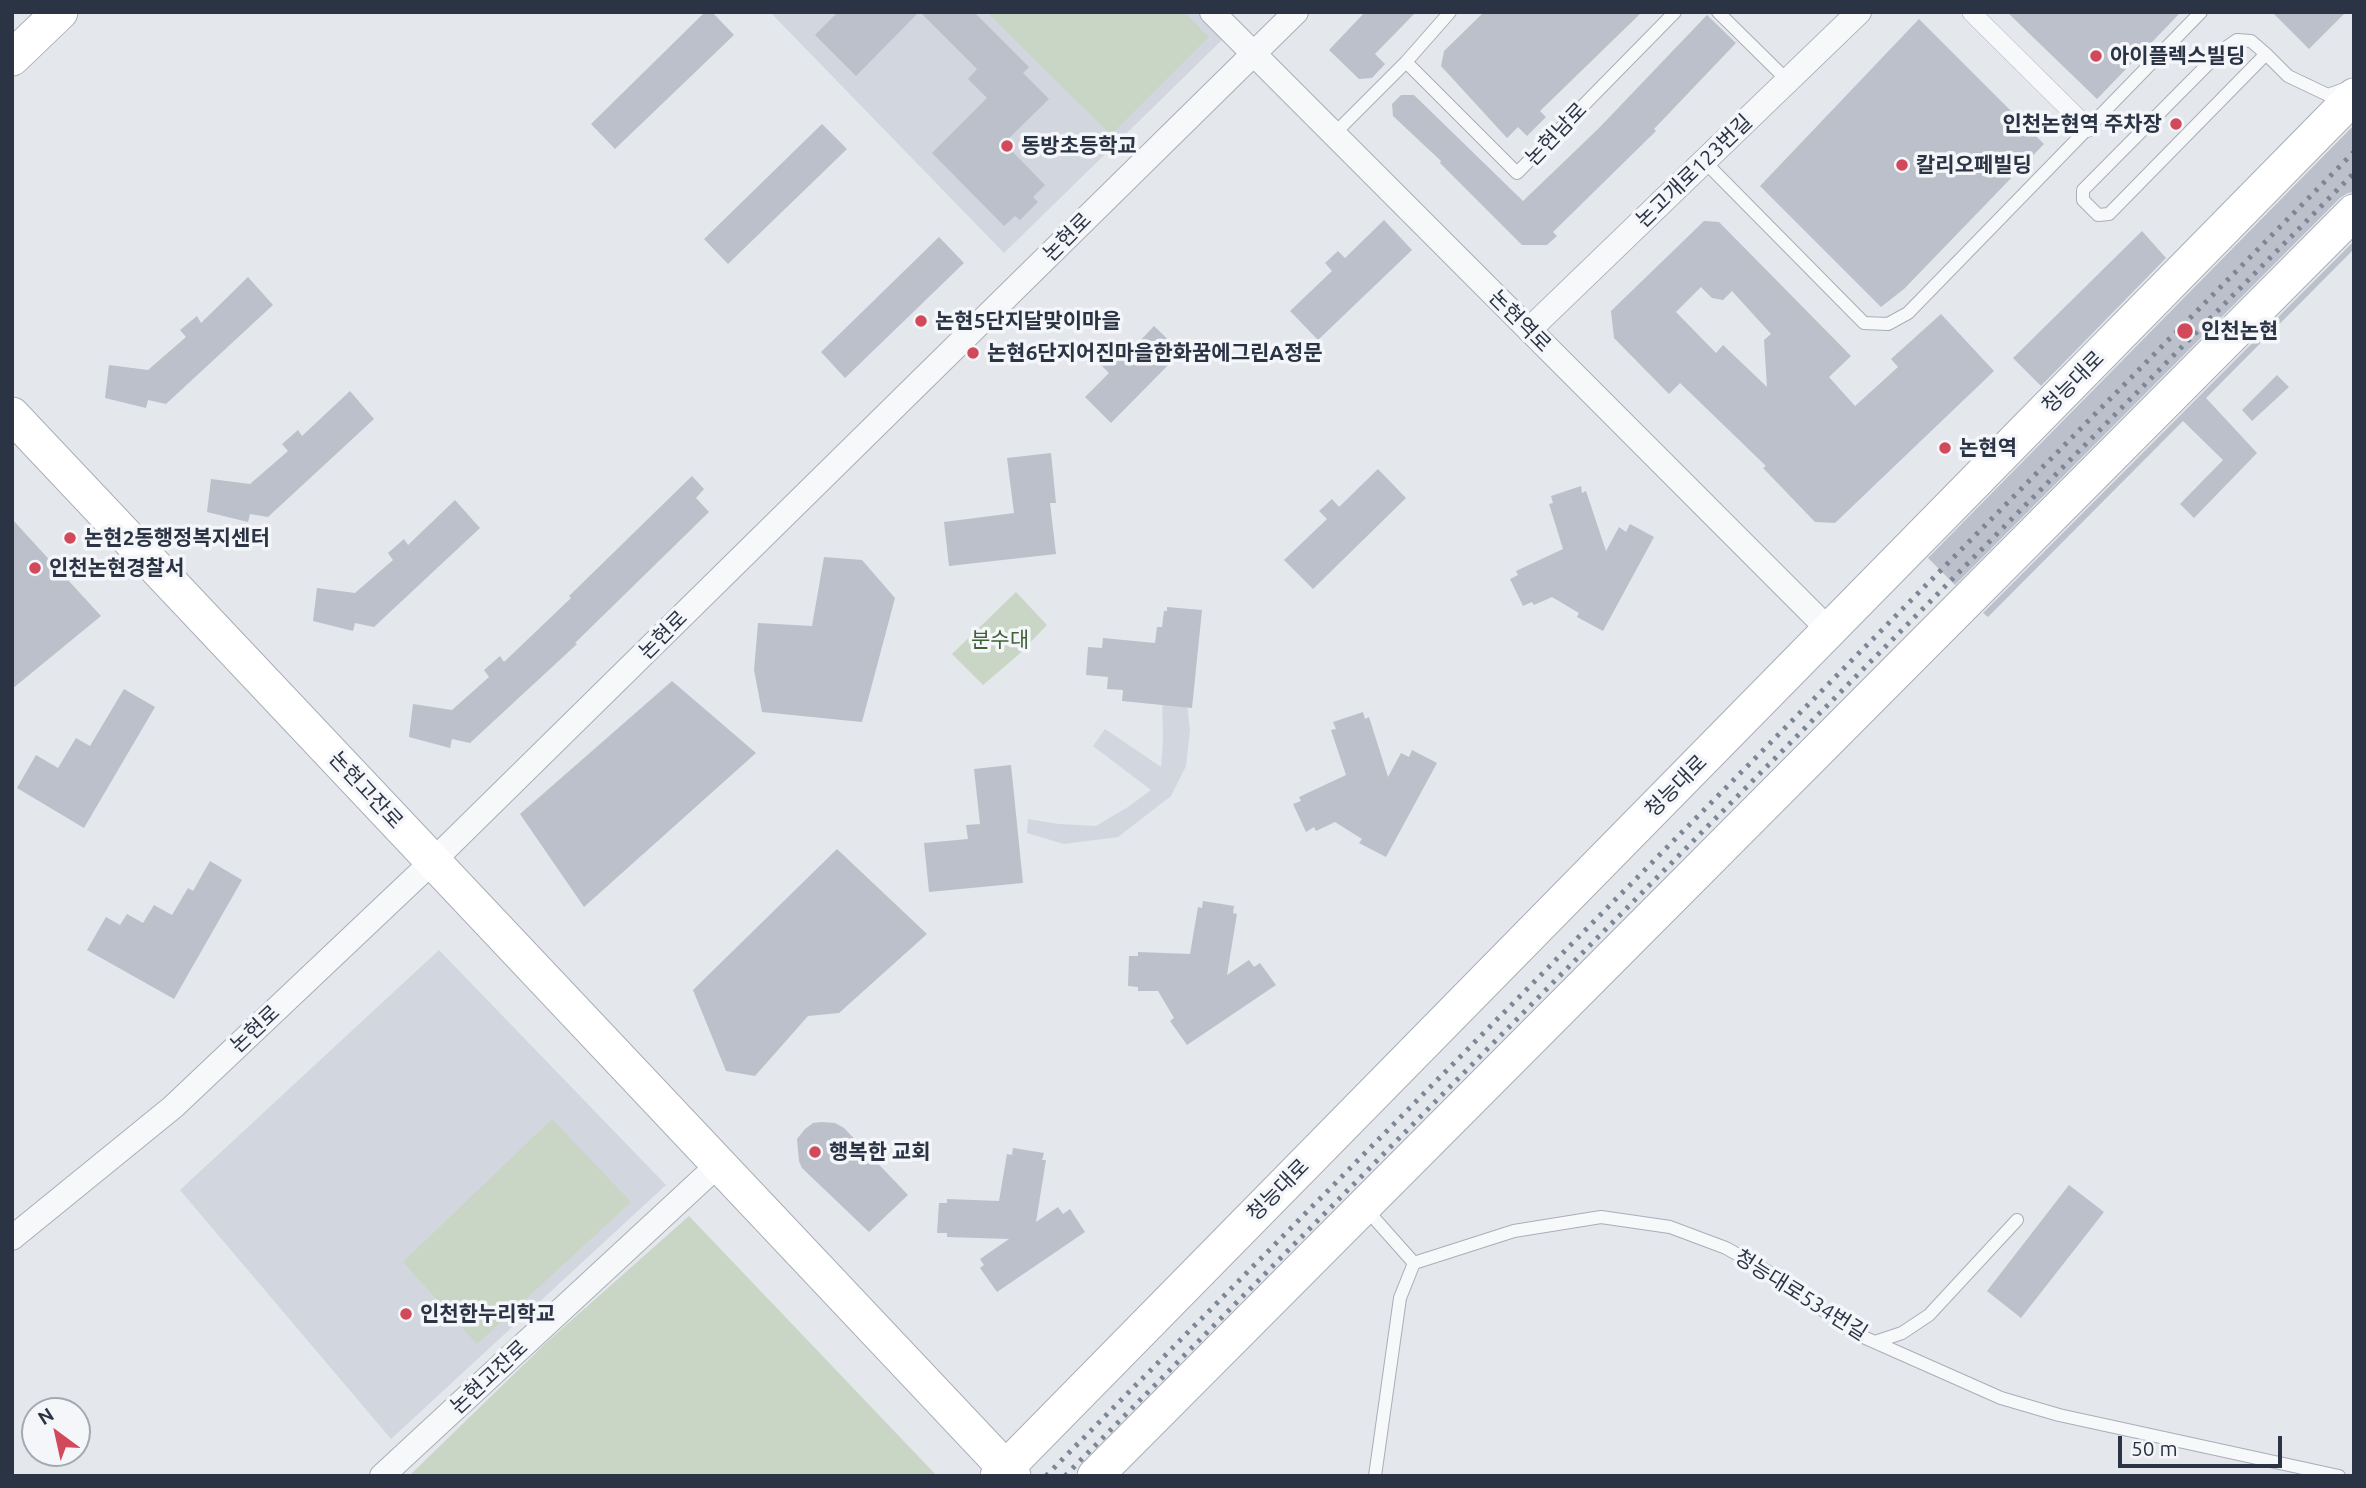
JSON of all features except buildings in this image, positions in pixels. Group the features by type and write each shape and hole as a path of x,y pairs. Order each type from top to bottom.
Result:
{"main road":[{"path":"12,58 60,12"},
{"name":"청능대로","path":"1006,1473 2354,96"},
{"path":"1096,1476 2354,212"},
{"name":"논현고잔로","path":"12,415 719,1164 1006,1473"}],"street":[{"name":"논현역로","path":"1212,12 1829,630"},
{"name":"논현로","path":"12,1238 173,1107 433,861 1296,12"},
{"name":"논고개로123번길","path":"1529,330 1859,12"},
{"path":"1971,12 2088,128"},
{"name":"논현고잔로","path":"382,1476 719,1164"}],"lane":[{"path":"1334,134 1406,62 1450,12"},
{"name":"논현남로","path":"1406,62 1517,173 1675,12"},
{"path":"1718,12 1788,81"},
{"path":"1705,162 1864,323 1888,324 1908,313 2202,12"},
{"path":"2266,54 2109,214 2098,215 2083,200 2083,190 2221,51 2237,40 2251,41 2266,54 2288,76 2328,95 2354,85"},
{"path":"1364,1206 1413,1263 1400,1298 1375,1476"},
{"name":"청능대로534번길","path":"1413,1263 1514,1231 1601,1217 1670,1227 1726,1248 1781,1279 1852,1332 2001,1398 2339,1476"},
{"path":"1875,1342 1902,1333 1929,1315 2017,1220"}],"shaded area":[{"name":"동방초등학교","path":"770,12 1199,12 1224,38 1004,253"},
{"path":"1185,687 1190,730 1186,766 1171,796 1118,837 1064,844 1027,833 1028,819 1096,826 1151,790 1093,746 1105,729 1161,767 1162,689"},
{"name":"인천한누리학교","path":"439,950 666,1185 391,1439 180,1190"}],"green space":[{"path":"987,12 1184,12 1209,37 1111,135"},
{"name":"분수대","path":"1016,592 1047,625 983,685 952,654"},
{"path":"552,1119 631,1202 477,1344 403,1262"},
{"path":"689,1216 937,1476 409,1476 548,1341"}],"railway":[{"path":"1046,1476 2354,152"},
{"path":"1065,1476 2354,173"}],"place":[{"name":"아이플렉스빌딩","path":"2096,56"},
{"name":"인천논현역 주차장","path":"2176,124"},
{"name":"동방초등학교","path":"1007,146"},
{"name":"칼리오페빌딩","path":"1902,165"},
{"name":"논현5단지달맞이마을","path":"921,321"},
{"name":"인천논현","path":"2185,331"},
{"name":"논현6단지어진마을한화꿈에그린A정문","path":"973,353"},
{"name":"논현역","path":"1945,448"},
{"name":"논현2동행정복지센터","path":"70,538"},
{"name":"인천논현경찰서","path":"35,568"},
{"name":"행복한 교회","path":"815,1152"},
{"name":"인천한누리학교","path":"406,1314"}]}
